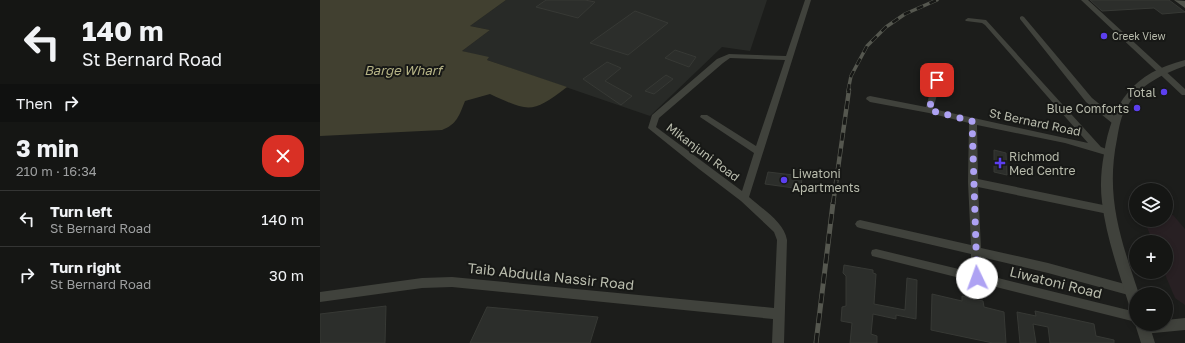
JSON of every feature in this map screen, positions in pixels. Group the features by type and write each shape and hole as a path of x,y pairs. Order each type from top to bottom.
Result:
{"main road":[{"path":"1178,0 1185,5"}],"street":[{"path":"744,198 808,0"},
{"path":"1084,0 1185,93"},
{"path":"1022,18 1089,100 1116,121"},
{"path":"968,20 984,21 988,24 1028,72 1098,149"},
{"name":"Mikanjuni Road","path":"778,343 781,234 778,229 744,198 652,128 655,118 720,61 733,55 789,58"},
{"path":"1131,287 1108,210 1107,181 1109,153 1116,121 1121,108 1134,90 1162,71 1185,63"},
{"path":"929,110 940,67"},
{"name":"St Bernard Road","path":"870,99 929,110 972,121 1051,137 1109,153"},
{"path":"704,117 759,152"},
{"path":"972,121 977,278"},
{"path":"973,182 1108,210"},
{"path":"860,224 1048,268 1129,290"},
{"name":"Liwatoni Road","path":"876,253 977,278 1129,320"},
{"name":"Taib Abdulla Nassir Road","path":"320,297 422,284 452,282 779,314"},
{"name":"Liwatoni Road","path":"1173,324 1185,324"},
{"path":"1143,331 1148,343"}],"shaded area":[{"path":"506,0 767,0 750,51 722,47 650,116 487,60 488,58 462,51 490,30 470,26"},
{"path":"1173,215 1185,229 1185,305 1175,298 1173,287 1170,287 1167,279 1173,279 1173,235 1150,235 1147,227 1173,227"}],"water":[{"name":"Barge Wharf","path":"320,0 506,0 470,26 490,30 462,51 489,57 487,60 567,87 538,106 522,107 490,94 465,101 454,122 442,130 320,136"}],"building":[{"path":"546,0 585,0 595,2 578,18 536,7"},
{"path":"1090,0 1169,0 1185,12 1162,14 1154,8 1102,11"},
{"path":"635,11 668,23 628,55 590,43"},
{"path":"675,50 696,57 689,67 665,58"},
{"path":"607,62 621,68 605,81 632,96 621,105 583,79"},
{"path":"666,75 673,79 654,94 645,91"},
{"name":"Richmod Med Centre","path":"994,150 1006,153 1007,175 994,172"},
{"name":"Liwatoni Apartments","path":"768,172 802,176 801,189 765,184"},
{"path":"844,265 873,270 873,273 876,274 874,304 905,310 907,278 917,280 916,319 896,315 896,319 873,314 871,334 877,336 877,343 850,343 852,323 841,321 842,307 846,306 846,276 843,273"},
{"path":"932,294 962,301 962,296 983,301 984,307 1004,312 1006,343 993,343 931,330"},
{"path":"386,306 385,343 320,343 320,314"},
{"path":"487,307 598,317 590,343 470,343"},
{"path":"1035,311 1094,324 1096,336 1114,340 1114,343 1050,343 1048,327 1033,324 1036,343 1020,343 1017,312 1036,316"}],"railway":[{"path":"848,91 851,76 867,46 886,27 905,14 937,0"},
{"path":"833,204 849,90"},
{"path":"816,343 833,203"}],"place":[{"name":"Creek View","path":"1104,36"},
{"name":"Total","path":"1164,92"},
{"name":"Blue Comforts","path":"1137,108"},
{"name":"Richmod Med Centre","path":"1000,163"},
{"name":"Liwatoni Apartments","path":"784,180"}],"route":[{"path":"937,80 929,110 972,121 977,278"}]}
